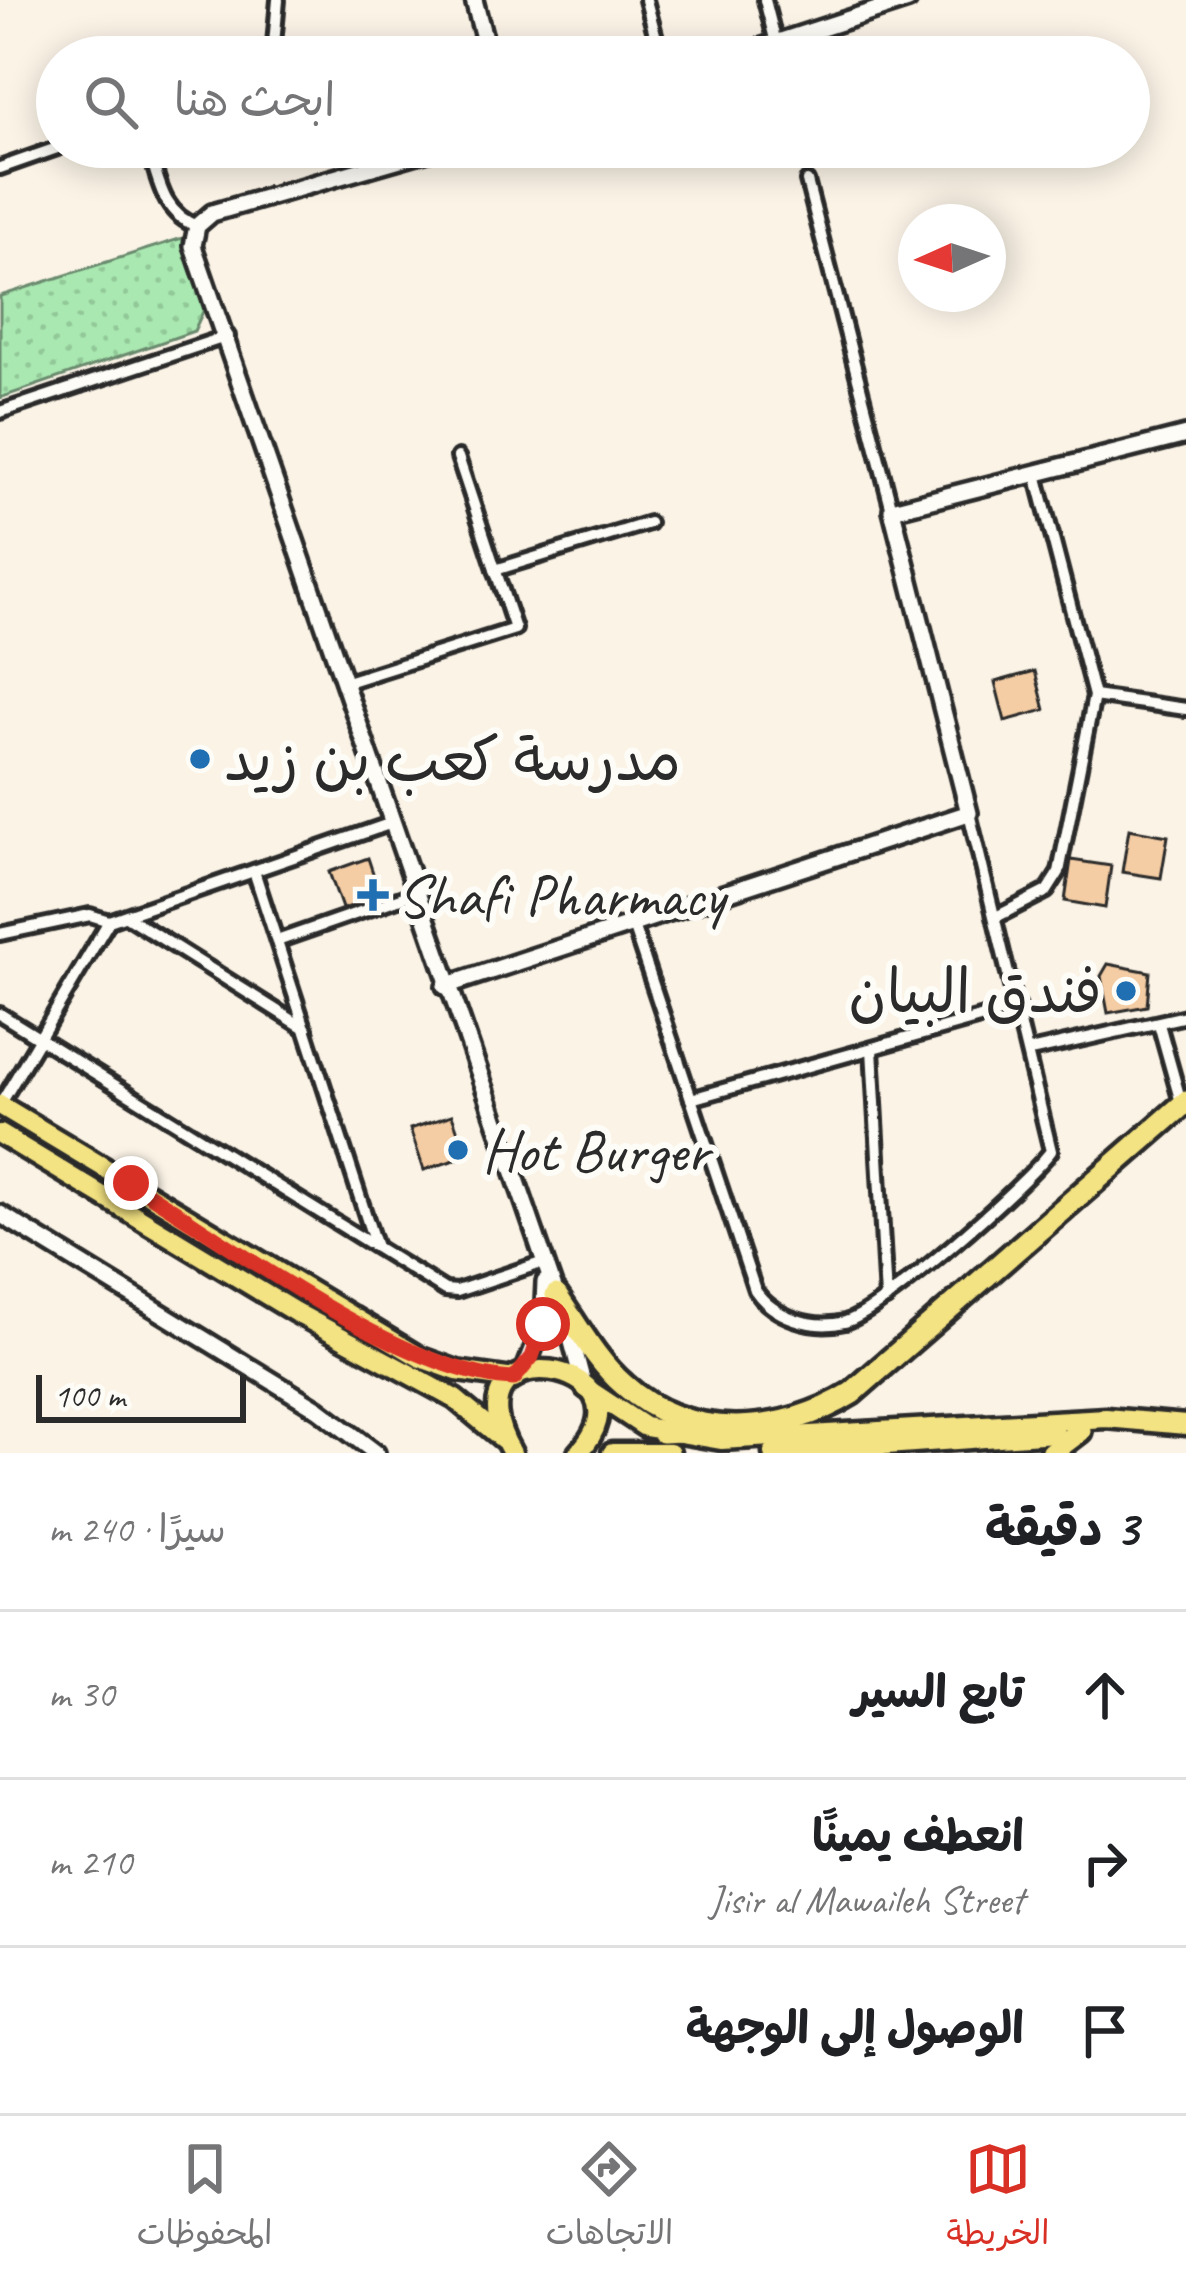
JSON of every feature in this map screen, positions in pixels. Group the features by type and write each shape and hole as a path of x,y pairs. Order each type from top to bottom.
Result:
{"highway":[{"path":"666,1443 783,1423 852,1393 1184,1104"},
{"path":"556,1295 610,1372 655,1407 709,1425 783,1423"},
{"path":"1052,1453 1080,1431"}],"main road":[{"path":"0,1105 421,1358 457,1372 519,1375 562,1369 666,1443"},
{"path":"0,1134 295,1312 454,1399 510,1449"},
{"path":"510,1449 497,1414 519,1375"},
{"path":"578,1453 595,1426 585,1385"},
{"path":"612,1453 666,1443 1106,1418 1186,1425"},
{"path":"773,1453 1152,1423"}],"street":[{"path":"275,36 278,0"},
{"path":"474,0 483,36"},
{"path":"646,0 655,36"},
{"path":"765,0 774,36"},
{"path":"795,36 882,4 908,0"},
{"path":"0,168 36,155"},
{"path":"155,168 166,203 182,220 197,226"},
{"path":"369,168 212,213 197,226 193,246 347,682 543,1268 579,1354 585,1385"},
{"path":"633,925 755,1290 766,1306 784,1317 841,1323 886,1299 1051,1151 1019,1007 807,181"},
{"path":"0,412 227,336"},
{"path":"892,510 1186,435"},
{"path":"347,682 514,628 458,458"},
{"path":"996,917 1047,892 1059,872 1094,696 1036,474"},
{"path":"495,570 649,523"},
{"path":"1094,696 1186,710"},
{"path":"446,986 969,813"},
{"path":"0,934 90,915 109,921 392,823"},
{"path":"254,871 376,1247"},
{"path":"277,941 416,893"},
{"path":"125,916 306,1029"},
{"path":"0,1105 109,921"},
{"path":"691,1099 1019,1007"},
{"path":"0,1014 453,1292 543,1268"},
{"path":"1030,1051 1186,1016"},
{"path":"1159,1024 1184,1104"},
{"path":"872,1048 886,1299"},
{"path":"0,1214 318,1408 376,1453"},
{"path":"519,1375 543,1324 543,1268"}],"green space":[{"path":"182,238 206,305 194,331 0,398 0,296"}],"building":[{"path":"1035,671 1045,710 1005,721 995,682"},
{"path":"1129,829 1168,836 1161,878 1122,872"},
{"path":"368,858 382,900 344,914 329,872"},
{"path":"1071,860 1111,866 1105,908 1065,901"},
{"name":"فندق البيان","path":"1108,964 1150,972 1147,1006 1108,1013 1101,976"},
{"path":"452,1115 467,1156 424,1170 410,1129"}],"place":[{"name":"مدرسة كعب بن زيد","path":"200,759"},
{"name":"Shafi Pharmacy","path":"373,895"},
{"name":"فندق البيان","path":"1126,991"},
{"name":"Hot Burger","path":"458,1150"}],"route":[{"path":"131,1183 369,1329 439,1366 514,1379 532,1357 543,1324"}]}
